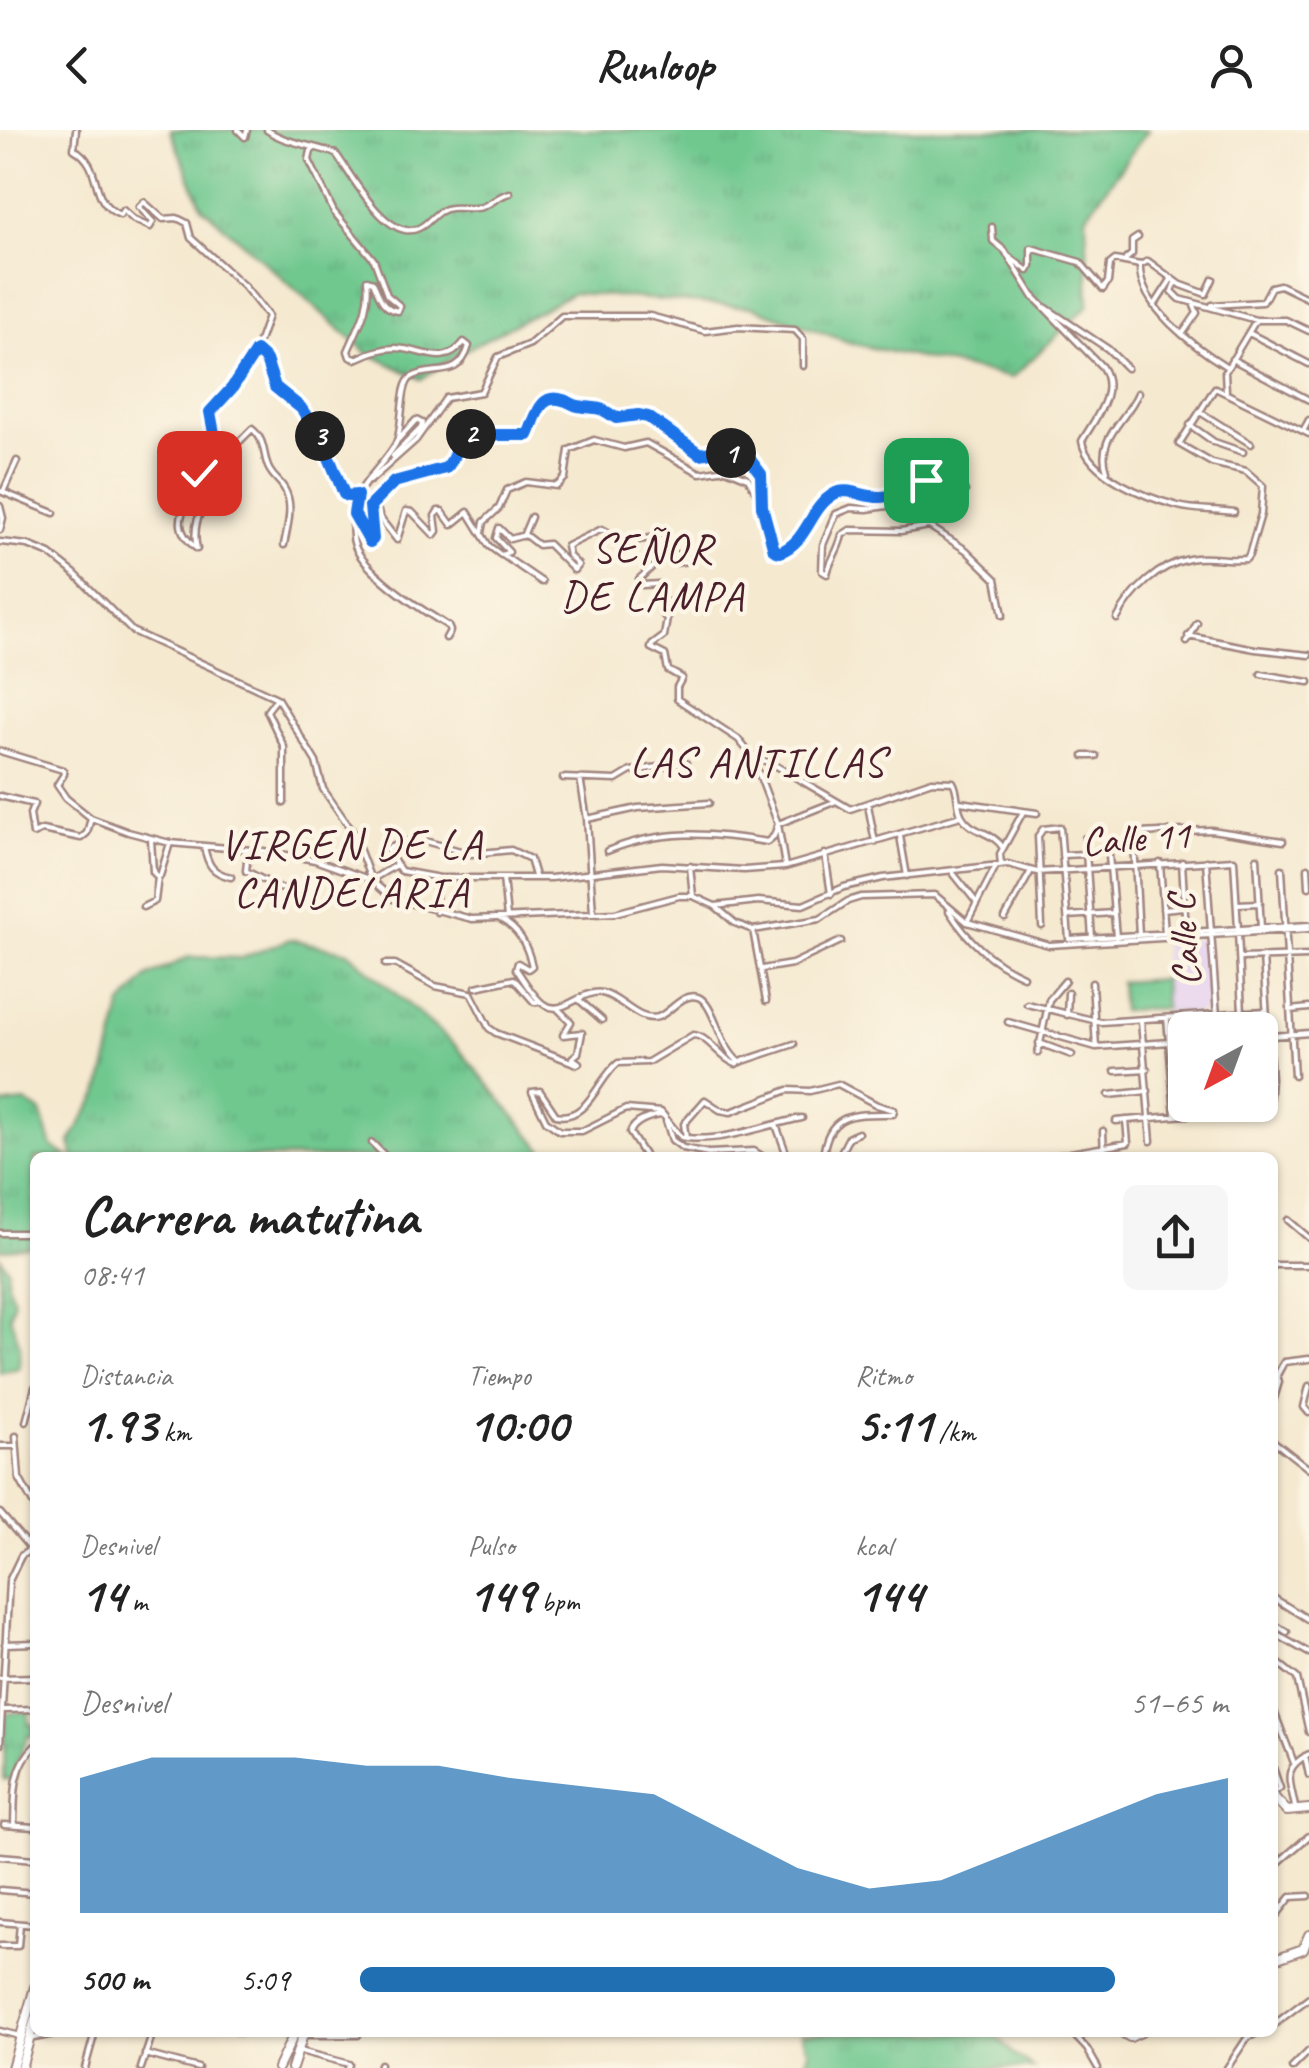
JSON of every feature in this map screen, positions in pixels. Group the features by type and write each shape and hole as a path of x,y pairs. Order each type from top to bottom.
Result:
{"main road":[{"path":"1278,1802 1284,1810 1304,1812"},
{"path":"1278,1958 1303,1949 1309,1934"},
{"path":"21,2068 30,2012"},
{"path":"12,2068 30,2028"},
{"path":"278,2068 297,2037"},
{"path":"292,2068 299,2037"}],"street":[{"path":"76,130 74,149 88,159 102,200 112,212 120,215 123,210 150,227 153,222 140,207 144,202 163,219 184,221 190,226 191,238 251,294 268,319 256,351 232,388 210,412 218,454 206,472 199,473 184,508 181,531 194,549 198,548 193,536 196,518 222,482 236,470 238,444 252,429 263,445 268,469 286,492 289,524 284,545"},
{"path":"238,130 245,136 246,130"},
{"path":"267,130 281,139 336,154 353,183 376,210 409,229 416,230 433,214 450,207 480,208 510,194"},
{"path":"315,148 310,150 310,160 334,212 374,260 387,295 400,306 398,311 390,309 373,282 367,280 369,296 348,352 350,357 356,359 374,351 398,348 447,356 464,342 469,346 460,363 442,372 409,379 397,441"},
{"path":"992,227 993,241 1028,271 1031,248 1074,258 1103,288 1112,260 1130,257 1132,241 1138,238"},
{"path":"1007,255 1033,296 1102,367 1109,380 1107,396 1082,444 1086,453 1129,490 1179,506 1234,512"},
{"path":"1121,260 1140,267"},
{"path":"1213,279 1209,294 1174,280 1146,260 1140,267 1140,282 1154,306 1227,368"},
{"path":"1174,280 1173,294 1192,303 1256,320 1286,320 1309,331"},
{"path":"1154,306 1174,280"},
{"path":"1212,306 1263,302 1272,287 1280,284 1309,299"},
{"path":"1033,296 1127,368"},
{"path":"1184,333 1197,312 1192,303"},
{"path":"390,460 416,440 446,398 481,392 498,356 526,346 562,316 650,316 706,331 752,327 795,330 803,339 803,366"},
{"path":"1226,391 1227,368 1256,320"},
{"path":"1249,333 1309,364"},
{"path":"256,351 266,360 275,387 301,408 321,438 344,494 357,495"},
{"path":"1232,359 1309,400"},
{"path":"1117,619 1138,588 1163,570 1190,558 1226,561 1249,555 1261,514 1263,486 1246,471 1212,463 1180,445 1216,388 1306,433 1309,420"},
{"path":"1109,476 1104,450 1116,422 1138,393"},
{"path":"354,514 370,542 373,539 369,509 394,482 446,468 457,443 466,435 528,435 542,404 557,398 582,407 595,406 616,418 648,417 700,454 716,451 749,458 761,474 762,506"},
{"path":"1199,412 1251,444"},
{"path":"366,484 422,423 416,420 397,441 357,495 352,532 356,548 383,578 448,626 446,638"},
{"path":"1190,425 1214,442 1242,452"},
{"path":"482,532 484,522 499,508 507,490 526,482 557,486 565,478 569,450 594,440 624,448 646,443 700,473 726,469 741,474 750,480 774,550 780,552 800,539 815,511 841,490 881,497 895,495 926,480 962,486 965,492 937,489 900,504 843,509 831,521 820,561 822,571 827,574 842,536 850,530 900,531 929,526 966,550 996,579 1003,615"},
{"path":"17,460 1,491 54,513"},
{"path":"374,504 398,540 402,517 408,511 434,534 438,511 452,525 468,512 489,546 542,582"},
{"path":"0,506 0,530"},
{"path":"523,536 530,517"},
{"path":"504,556 508,548 496,538 496,530 502,528 510,540 528,536 538,544 548,544 574,570 578,565 569,556 568,546 602,530 626,542 656,537 677,556 686,557 685,563 658,560 639,579 642,584 659,584 656,596 670,604 661,612 667,623 664,636 652,644 654,652 665,656 668,670 682,678 677,700 738,739 752,756 778,824 785,868"},
{"path":"0,542 28,545 50,554 132,632 278,698 316,762 323,789 357,841 371,880"},
{"path":"1197,623 1188,639 1309,655"},
{"path":"1261,674 1309,682"},
{"path":"278,698 266,711 284,746 284,802"},
{"path":"0,751 63,770 58,788 91,818 170,844 315,860 371,880 393,899 472,919 631,911 667,897 693,896 753,930 820,918 861,897 921,893 938,896 967,922 1049,945 1092,938 1211,933"},
{"path":"752,756 850,809 932,781 953,782 961,816 998,840 1003,848"},
{"path":"1084,756 1096,756"},
{"path":"563,778 616,780 631,770 686,763"},
{"path":"580,778 587,819 592,913"},
{"path":"0,796 34,804 30,814 33,834 42,830 81,838 91,818"},
{"path":"778,824 834,802"},
{"path":"960,802 1037,812"},
{"path":"587,819 638,808 709,803"},
{"path":"868,805 875,842"},
{"path":"967,922 999,866 1003,848 1023,812"},
{"path":"535,876 530,860 512,850 471,854 423,841 408,841 386,849 396,865 409,874 440,878 551,878 637,867 785,868 961,816"},
{"path":"607,851 678,832 767,842 778,824"},
{"path":"1042,926 1038,836 1043,829 1060,827 1070,941"},
{"path":"1137,833 1211,830 1282,841"},
{"path":"900,835 907,876"},
{"path":"1085,838 1092,938"},
{"path":"142,908 156,899 158,878 151,839"},
{"path":"1134,841 1139,936"},
{"path":"158,878 163,874 170,844"},
{"path":"204,847 210,866 231,877"},
{"path":"248,851 246,871 279,888 310,893"},
{"path":"825,854 832,894"},
{"path":"1062,856 1086,854"},
{"path":"1109,855 1116,937"},
{"path":"1257,858 1262,928"},
{"name":"Calle 11","path":"715,906 758,901 803,905 861,883 1008,864 1040,872 1234,860 1237,904"},
{"name":"Calle C","path":"1206,861 1216,1012"},
{"path":"1182,862 1186,932"},
{"path":"347,869 362,863"},
{"path":"1160,863 1165,933"},
{"path":"371,880 396,865"},
{"path":"690,866 693,896"},
{"path":"1308,868 1309,886"},
{"path":"1282,869 1294,1076"},
{"path":"1005,918 1031,871"},
{"path":"953,872 977,903"},
{"path":"503,876 508,918"},
{"path":"436,912 436,883 440,878"},
{"path":"1260,903 1237,904 1242,1012 1264,1011 1262,957"},
{"path":"948,906 982,952 1022,976"},
{"path":"1163,909 1185,907"},
{"path":"1068,916 1114,913"},
{"path":"498,918 512,925 525,943 532,966 528,969 518,963 516,968 541,1002"},
{"path":"1070,941 1309,927"},
{"path":"1238,931 1286,928"},
{"path":"753,930 766,1001"},
{"path":"762,969 792,964 841,941"},
{"path":"1240,958 1309,956"},
{"path":"385,964 396,964 436,986 471,993 489,1028 578,1064 572,1058 578,1053 582,1033 564,1035 572,1022 558,1009 534,1002 514,979 476,987"},
{"path":"1038,1053 1046,1009 1052,994 1065,981"},
{"path":"1092,983 1096,1047"},
{"path":"558,1009 601,993 654,1018 696,996 709,1006 725,1049 738,1063"},
{"path":"1066,1015 1068,993"},
{"path":"578,999 602,1020"},
{"path":"1027,1004 1096,1022 1167,1018 1168,1030"},
{"path":"1290,1010 1309,1008"},
{"path":"1141,1020 1151,1141"},
{"path":"1008,1022 1096,1047 1168,1042"},
{"path":"1278,1035 1309,1033"},
{"path":"794,1044 738,1063 726,1060 698,1034 648,1062 618,1064 591,1099 567,1116 556,1115 540,1091 532,1092 546,1121 560,1131 582,1131 626,1108 659,1111 680,1137 687,1138 719,1134 736,1137 802,1118"},
{"path":"1040,1044 1072,1054"},
{"path":"1115,1071 1147,1069"},
{"path":"687,1138 684,1122 706,1100 731,1112 778,1092 810,1091 838,1084 894,1110 893,1114 860,1114 835,1124 824,1140 823,1152"},
{"path":"1109,1095 1148,1091"},
{"path":"643,1152 630,1129 646,1118 665,1117"},
{"path":"665,1117 672,1140 683,1148 703,1152"},
{"path":"1116,1121 1168,1117"},
{"path":"1075,1152 1128,1143 1126,1120"},
{"path":"776,1123 786,1152"},
{"path":"1103,1131 1103,1152"},
{"path":"841,1152 850,1136 858,1133"},
{"path":"372,1143 381,1152"},
{"path":"723,1152 757,1152"},
{"path":"1288,1220 1309,1238"},
{"path":"0,1233 30,1233"},
{"path":"1278,1265 1309,1265"},
{"path":"1278,1377 1284,1362 1309,1358"},
{"path":"1309,1386 1304,1407 1309,1413"},
{"path":"26,1422 30,1406"},
{"path":"16,1436 19,1478 30,1499"},
{"path":"1278,1445 1309,1468"},
{"path":"0,1446 16,1446"},
{"path":"0,1512 30,1545"},
{"path":"0,1745 9,1581 12,1569 30,1549"},
{"path":"1278,1602 1309,1620"},
{"path":"1278,1627 1287,1632"},
{"path":"1278,1635 1309,1653"},
{"path":"5,1644 30,1643"},
{"path":"1278,1663 1298,1678 1309,1732"},
{"path":"2,1678 30,1676"},
{"path":"1,1710 30,1709"},
{"path":"1278,1721 1294,1762"},
{"path":"14,1826 16,1778 20,1764 30,1752"},
{"path":"1304,1812 1288,1774 1294,1762 1307,1755 1309,1776"},
{"path":"4,1826 30,1828"},
{"path":"1278,1863 1309,1836"},
{"path":"0,1856 30,1859"},
{"path":"0,1890 30,1893"},
{"path":"1278,1914 1291,1898 1309,1896"},
{"path":"0,1922 30,1925"},
{"path":"0,1946 18,1946 20,1924"},
{"path":"1278,2021 1309,1998"},
{"path":"0,2031 32,2037"},
{"path":"85,2068 94,2037"},
{"path":"141,2068 151,2037"},
{"path":"1076,2037 1098,2068"},
{"path":"1227,2068 1250,2037"},
{"path":"298,2050 348,2066"},
{"path":"1292,2068 1309,2051"},
{"path":"145,2054 198,2068"}],"shaded area":[{"path":"1208,940 1212,1012 1166,1015 1163,942"}],"green space":[{"path":"170,130 1148,130 1086,216 1089,305 1012,378 854,344 752,307 573,293 458,354 421,379 367,353 202,207"},
{"path":"290,939 348,952 457,1047 543,1152 72,1152 70,1142 100,1091 122,1005 147,977 189,957 242,958"},
{"path":"1163,979 1165,1008 1122,1011 1120,982"},
{"path":"25,1102 41,1112 52,1147 60,1152 30,1152 30,1247 0,1250 0,1105"},
{"path":"0,1257 8,1269 7,1283 14,1299 10,1316 20,1347 19,1368 0,1373"},
{"path":"29,1711 30,1736 17,1763 15,1780 4,1779 5,1714"},
{"path":"803,2037 998,2037 1034,2068 804,2068 809,2051"}],"district":[{"name":"SEÑOR DE LAMPA","path":"653,572"},
{"name":"LAS ANTILLAS","path":"758,762"},
{"name":"VIRGEN DE LA CANDELARIA","path":"352,868"}],"route":[{"path":"199,473 206,472 218,454 210,412 232,388 256,351 266,360 275,387 301,408 326,446 344,494 357,495 354,514 370,542 370,506 390,485 417,473 446,468 457,443 468,434 528,435 538,408 550,398 582,407 595,406 616,418 648,417 700,454 716,451 749,458 761,474 762,506 774,550 780,552 800,539 815,511 841,490 881,497 895,495 926,480"}]}
